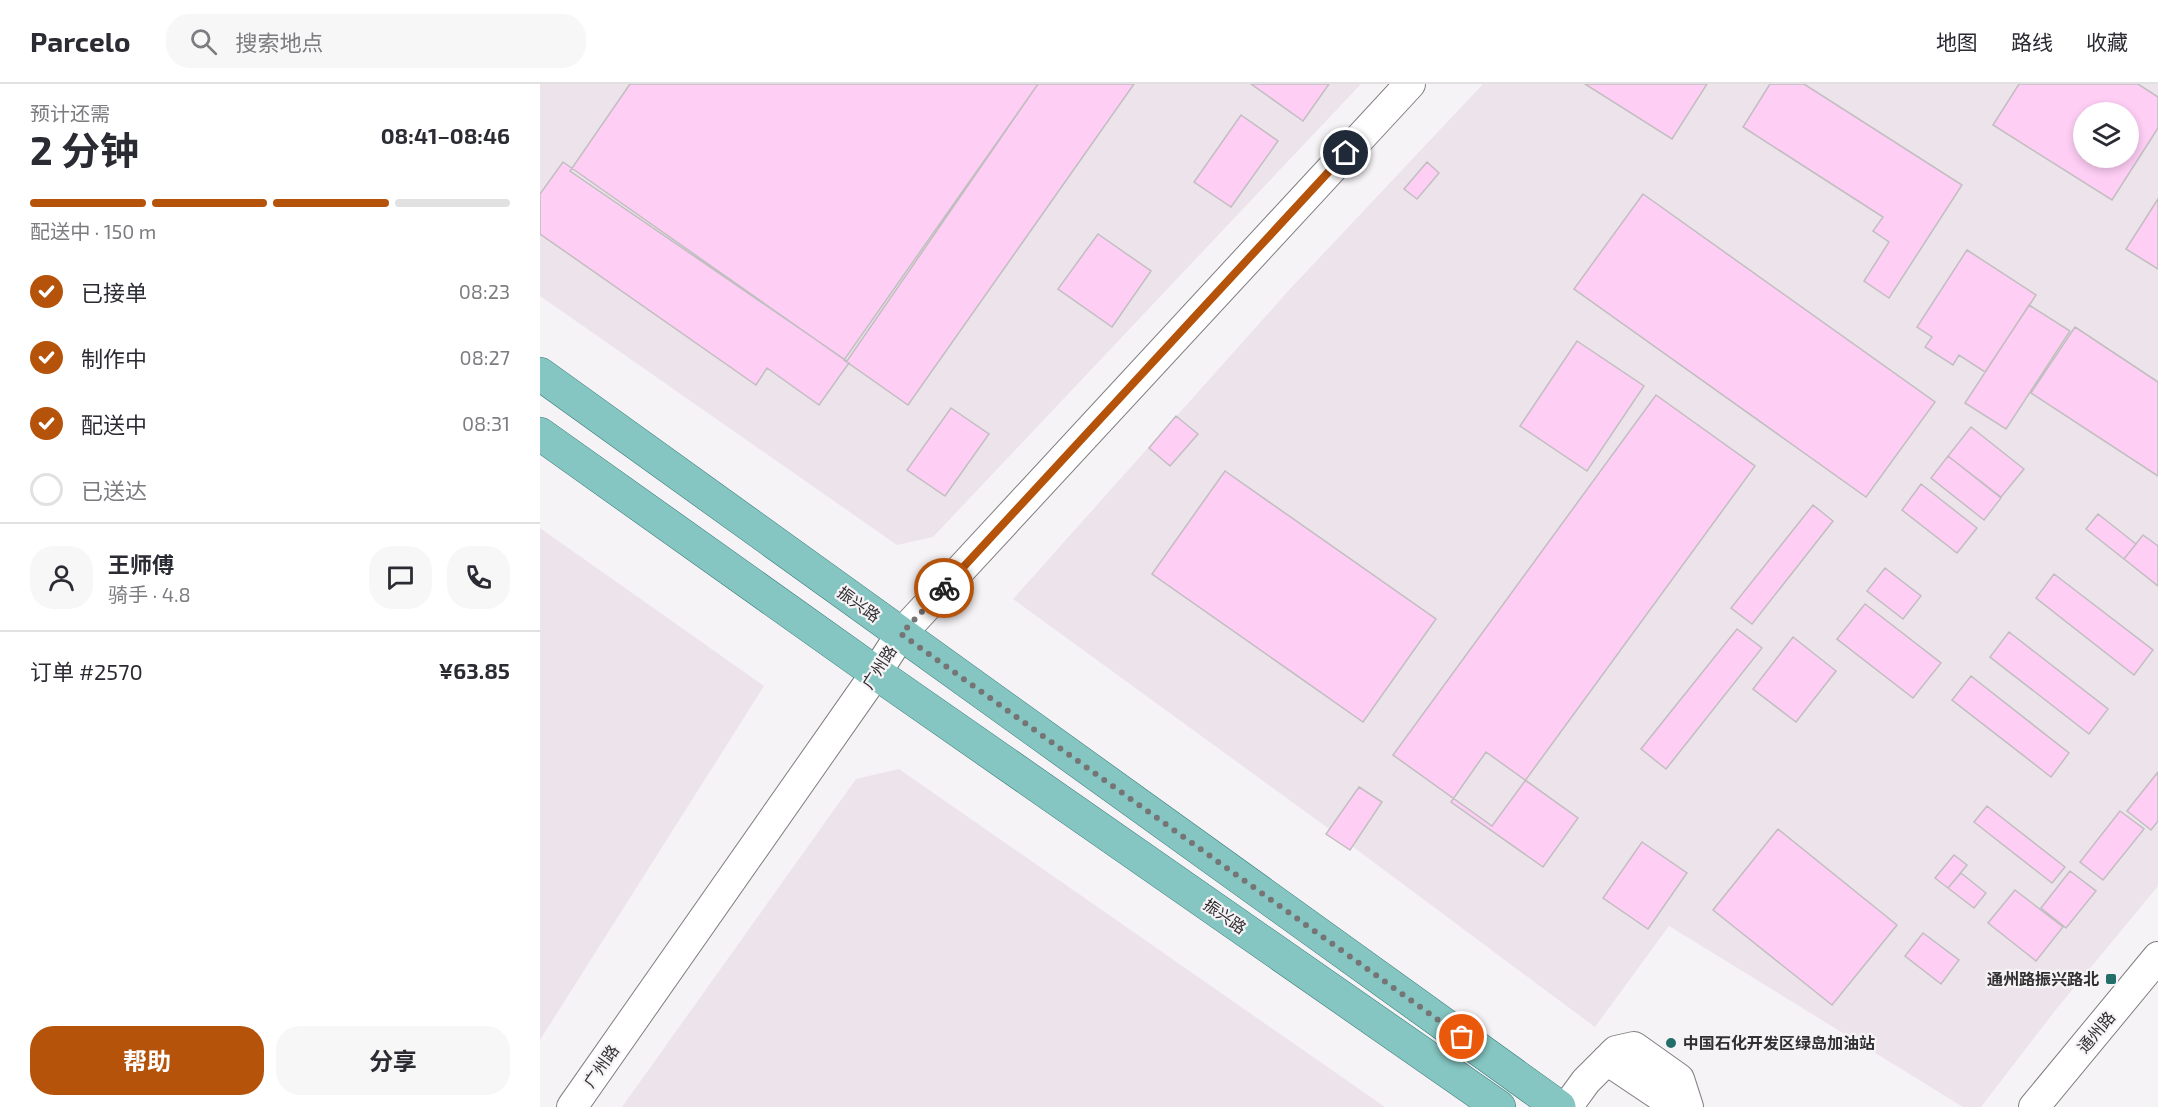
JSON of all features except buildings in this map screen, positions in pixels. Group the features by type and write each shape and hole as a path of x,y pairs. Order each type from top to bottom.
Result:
{"main road":[{"name":"振兴路","path":"540,374 1559,1107"},
{"name":"振兴路","path":"540,434 876,673 1499,1107"}],"street":[{"name":"广州路","path":"572,1107 901,634 1410,84"},
{"name":"通州路","path":"2034,1107 2158,957"},
{"path":"1567,1107 1586,1081 1607,1060 1616,1052 1634,1047 1679,1079 1688,1107"},
{"path":"1607,1060 1677,1107"}],"shaded area":[{"path":"540,84 1361,84 933,537 897,545 540,296"},
{"path":"1483,84 2158,84 2158,886 2054,1012 1981,1107 1963,1107 1669,926 1595,1027 1325,826 1013,599 1290,289"},
{"path":"540,528 764,686 540,1040"},
{"path":"899,769 1385,1107 622,1107 856,779"}],"way so far":[{"path":"944,588 901,634 1462,1037"}],"place":[{"name":"通州路振兴路北","path":"2111,979"},
{"name":"中国石化开发区绿岛加油站","path":"1671,1043"}],"route":[{"path":"944,588 1346,153"}]}
